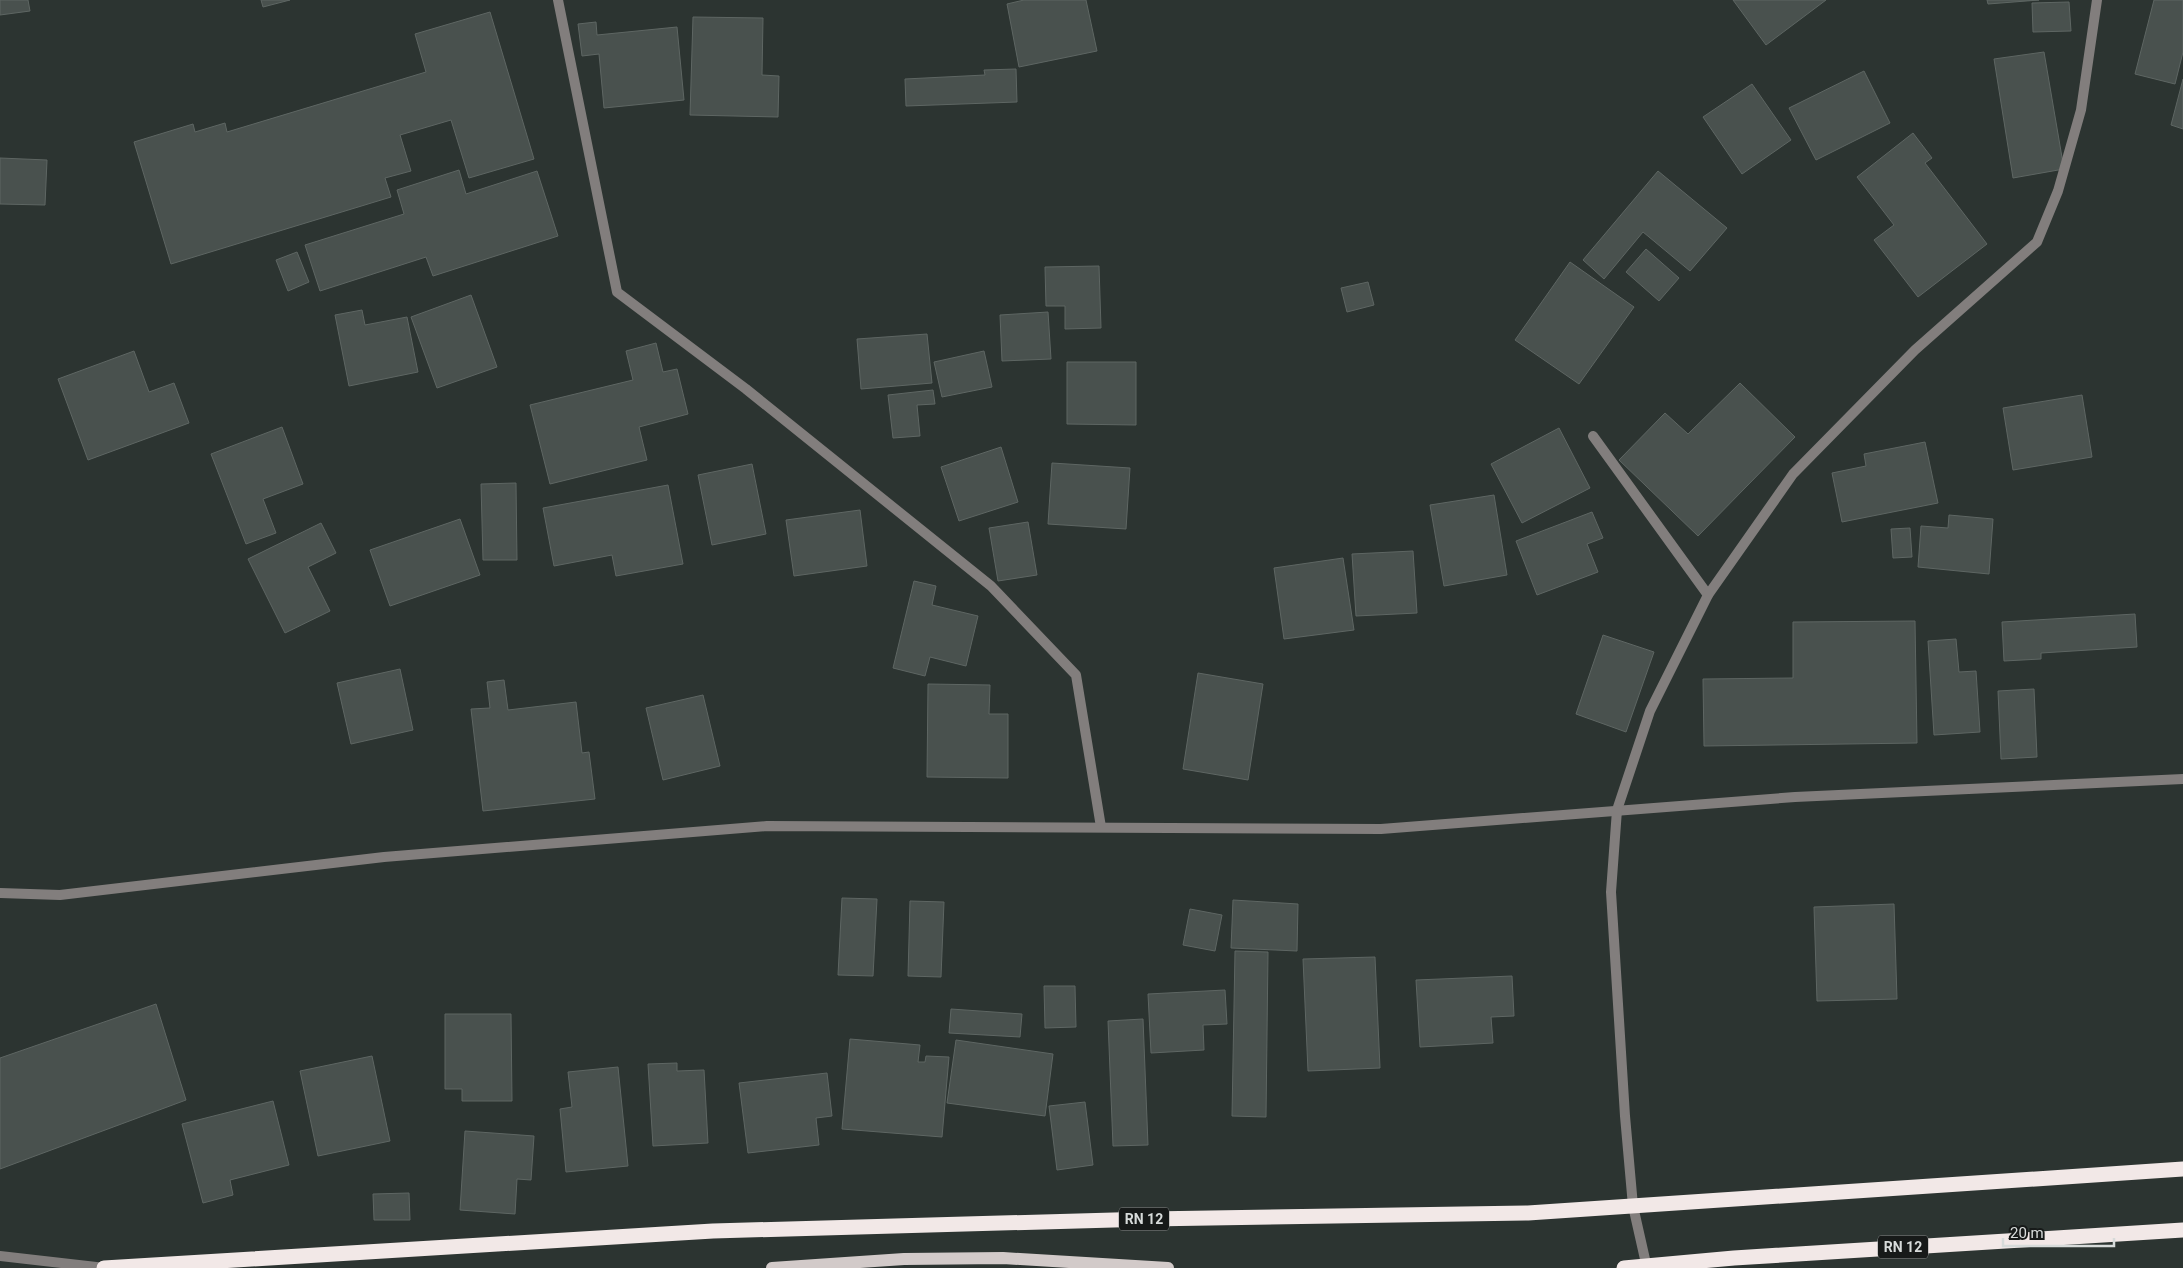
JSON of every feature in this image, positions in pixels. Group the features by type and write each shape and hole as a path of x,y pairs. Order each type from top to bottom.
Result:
{"highway":[{"name":"RN 12","path":"104,1268 713,1231 1149,1219 1528,1213 2183,1170"},
{"name":"RN 12","path":"1624,1268 1647,1268 1734,1258 2183,1230"}],"main road":[{"path":"772,1268 904,1259 1004,1258 1168,1268"}],"street":[{"path":"558,0 617,292 746,389 990,586 1076,675 1101,827"},
{"path":"1647,1268 1633,1206 1625,1116 1611,892 1617,810 1650,711 1708,595 1793,474 1915,350 2037,242 2058,191 2082,110 2097,0"},
{"path":"1592,436 1708,595"},
{"path":"0,893 60,895 384,857 767,826 1381,829 1795,797 2183,778"},
{"path":"0,1256 104,1268"}],"building":[{"path":"0,0 28,0 30,11 0,15"},
{"path":"261,0 290,0 263,7"},
{"path":"1024,0 1086,0 1097,51 1019,67 1007,4"},
{"path":"1733,0 1826,0 1766,45"},
{"path":"1987,0 2039,0 1988,4"},
{"path":"2154,0 2183,0 2183,52 2175,84 2135,74"},
{"path":"2069,2 2071,31 2033,32 2032,3"},
{"path":"490,12 534,159 469,178 451,120 400,135 411,171 385,178 391,197 171,264 134,142 193,124 195,132 225,123 227,132 426,72 415,34"},
{"path":"693,17 763,18 762,75 779,76 778,117 690,115"},
{"path":"596,22 597,35 677,27 684,100 604,108 599,54 582,56 578,24"},
{"path":"2044,52 2064,169 2013,178 1994,59"},
{"path":"1016,69 1017,102 906,106 905,79 985,75 984,70"},
{"path":"1864,71 1890,123 1816,160 1789,108"},
{"path":"2183,79 2183,129 2171,125"},
{"path":"1752,84 1791,140 1742,174 1703,117"},
{"path":"1913,133 1932,158 1925,163 1987,244 1918,297 1874,240 1894,225 1857,177"},
{"path":"0,158 47,160 45,205 0,204"},
{"path":"459,170 466,194 537,171 558,236 433,276 426,257 320,291 305,245 404,214 397,190"},
{"path":"1658,171 1727,228 1690,271 1643,232 1604,279 1583,260"},
{"path":"1646,249 1679,278 1659,301 1626,272"},
{"path":"297,252 309,282 288,291 276,260"},
{"path":"1570,262 1634,307 1579,384 1515,340"},
{"path":"1099,266 1101,328 1065,329 1065,306 1046,306 1045,267"},
{"path":"1368,282 1374,305 1347,312 1341,288"},
{"path":"471,295 497,367 437,388 411,317"},
{"path":"362,310 365,325 407,317 418,372 349,386 335,315"},
{"path":"1048,312 1051,359 1002,361 1000,315"},
{"path":"927,334 932,383 861,389 857,339"},
{"path":"656,343 663,372 677,369 688,414 639,427 647,460 550,484 530,405 633,380 626,351"},
{"path":"134,351 149,392 174,383 189,423 88,460 58,379"},
{"path":"984,351 992,387 942,397 934,362"},
{"path":"1067,362 1136,362 1136,425 1067,424"},
{"path":"1740,383 1795,437 1698,536 1619,460 1665,413 1688,434"},
{"path":"933,390 935,404 917,405 920,436 893,438 888,395"},
{"path":"2082,395 2092,457 2013,470 2003,408"},
{"path":"282,427 303,484 263,499 276,533 246,544 211,454"},
{"path":"1559,428 1590,488 1522,523 1491,464"},
{"path":"1925,442 1938,503 1842,522 1832,473 1866,466 1864,454"},
{"path":"1001,447 1018,502 959,521 941,467"},
{"path":"1052,463 1130,468 1126,529 1048,524"},
{"path":"752,464 766,534 712,545 698,475"},
{"path":"516,483 517,560 483,560 481,484"},
{"path":"668,485 683,564 616,576 612,555 554,566 543,508"},
{"path":"1494,495 1507,575 1444,586 1430,505"},
{"path":"860,510 867,566 794,576 786,520"},
{"path":"1592,512 1603,538 1587,544 1598,572 1537,595 1516,541"},
{"path":"1949,515 1993,519 1989,574 1918,567 1921,526 1948,528"},
{"path":"460,519 480,575 390,606 370,550"},
{"path":"1028,522 1037,575 998,581 989,528"},
{"path":"321,523 336,553 308,567 330,611 285,633 248,559"},
{"path":"1910,528 1912,557 1893,558 1891,529"},
{"path":"1413,551 1417,613 1356,616 1352,554"},
{"path":"1343,558 1354,630 1284,639 1274,568"},
{"path":"914,581 936,586 932,605 978,616 966,666 930,657 925,676 893,668"},
{"path":"2135,614 2137,647 2041,653 2041,659 2004,661 2002,622"},
{"path":"1915,621 1917,743 1704,746 1703,679 1793,678 1793,622"},
{"path":"1603,635 1654,652 1626,732 1576,714"},
{"path":"1956,639 1959,672 1976,671 1980,732 1934,735 1928,641"},
{"path":"400,669 413,730 351,744 337,683"},
{"path":"1198,673 1263,684 1248,780 1183,769"},
{"path":"504,680 508,710 576,702 582,753 589,752 595,799 483,811 471,709 490,708 487,682"},
{"path":"928,684 990,685 989,714 1008,714 1008,778 927,777"},
{"path":"2034,689 2037,757 2001,759 1998,691"},
{"path":"703,695 720,766 663,780 646,708"},
{"path":"842,898 877,899 873,976 838,975"},
{"path":"1233,900 1298,904 1297,951 1231,948"},
{"path":"910,901 944,902 941,977 908,976"},
{"path":"1894,904 1897,999 1817,1001 1814,907"},
{"path":"1190,909 1222,915 1215,951 1183,945"},
{"path":"1235,951 1268,952 1266,1117 1232,1116"},
{"path":"1375,957 1380,1068 1308,1071 1303,959"},
{"path":"1512,976 1514,1016 1491,1017 1493,1043 1420,1047 1416,980"},
{"path":"1044,986 1075,986 1076,1027 1045,1028"},
{"path":"1225,990 1227,1024 1203,1025 1204,1050 1151,1053 1148,994"},
{"path":"156,1004 186,1100 0,1169 0,1058"},
{"path":"951,1009 1022,1014 1020,1037 949,1033"},
{"path":"445,1014 511,1014 512,1101 462,1101 462,1089 445,1089"},
{"path":"1143,1019 1148,1145 1113,1146 1108,1021"},
{"path":"850,1039 920,1045 918,1062 925,1062 926,1056 949,1057 942,1137 842,1129"},
{"path":"956,1040 1053,1054 1045,1116 947,1103"},
{"path":"372,1056 390,1141 318,1156 300,1071"},
{"path":"677,1063 677,1071 704,1070 708,1143 653,1146 648,1064"},
{"path":"618,1067 628,1166 566,1172 560,1109 572,1107 568,1072"},
{"path":"827,1073 832,1116 816,1118 819,1145 748,1153 739,1083"},
{"path":"273,1101 289,1165 230,1180 233,1195 203,1203 182,1124"},
{"path":"1085,1102 1093,1165 1057,1170 1049,1106"},
{"path":"465,1131 534,1136 531,1180 517,1179 515,1214 460,1210"},
{"path":"409,1193 410,1220 374,1220 373,1194"}]}
